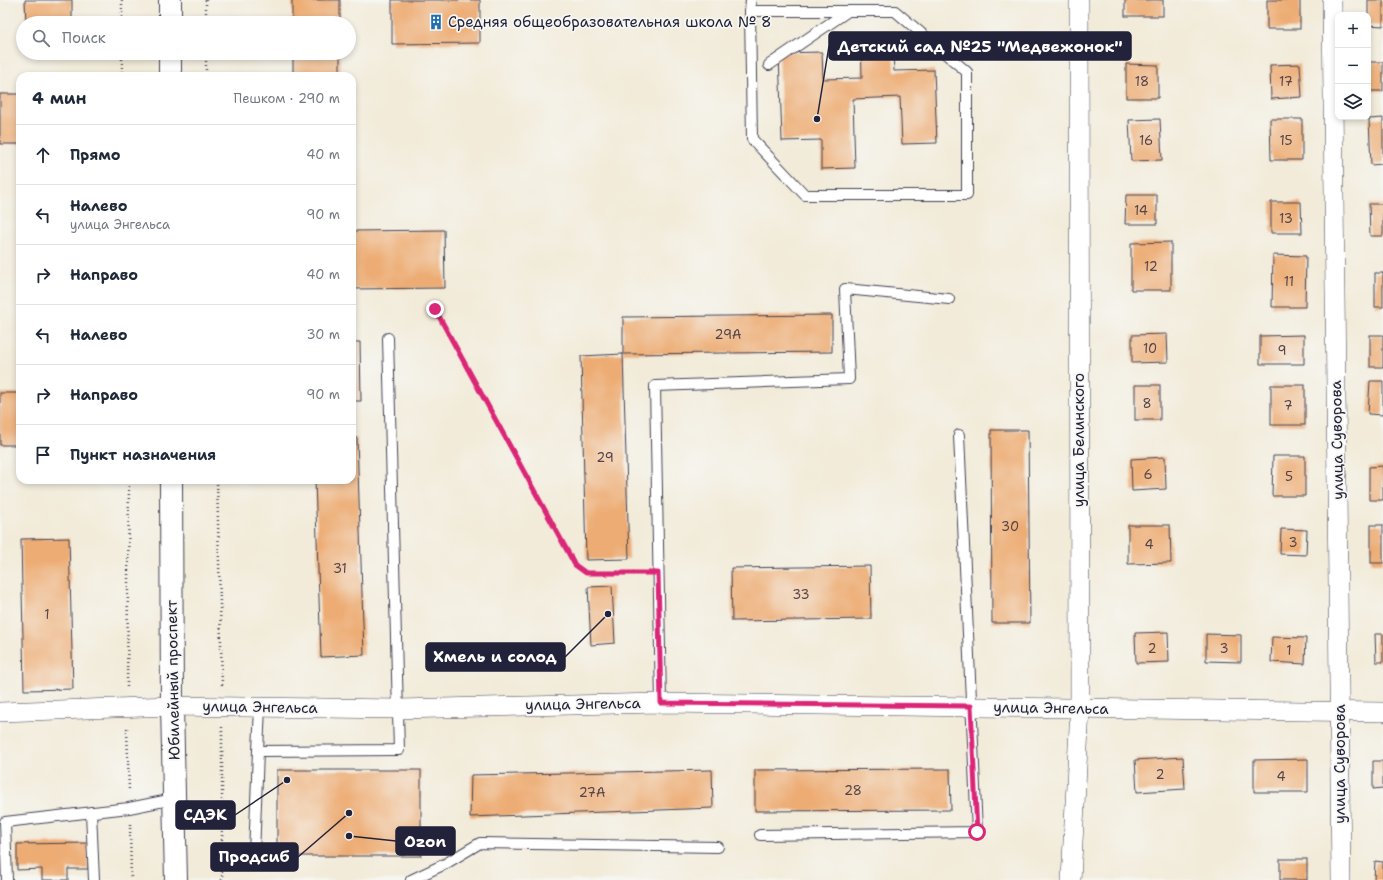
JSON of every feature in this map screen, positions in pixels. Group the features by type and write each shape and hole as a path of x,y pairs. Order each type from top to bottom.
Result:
{"main road":[{"path":"170,0 170,16"},
{"path":"170,60 170,72"},
{"name":"Юбилейный проспект","path":"171,484 172,706 176,880"}],"street":[{"name":"улица Белинского","path":"1071,880 1080,709 1079,0"},
{"name":"улица Суворова","path":"1332,0 1341,880"},
{"name":"улица Энгельса","path":"0,712 126,709 172,706 398,709 661,703 1012,706 1080,709 1383,712"}],"lane":[{"path":"750,12 896,11 967,72 967,195 805,195 752,139 750,12 751,0"},
{"path":"769,66 848,11"},
{"path":"661,703 655,386 849,379 845,289 949,299"},
{"path":"258,751 399,750 388,338"},
{"path":"760,835 977,832 959,435"},
{"path":"254,855 260,708"},
{"path":"7,880 5,822 129,808 174,799"},
{"path":"92,812 94,880"},
{"path":"411,880 445,864 480,843 718,848"}],"path":[{"path":"122,0 122,16"},
{"path":"206,0 206,16"},
{"path":"122,60 122,72"},
{"path":"206,60 206,72"},
{"path":"435,309 575,565 586,573 658,573"},
{"path":"129,484 126,709 131,880"},
{"path":"217,484 222,707 222,880"}],"building":[{"path":"25,0 72,0 72,16 26,16"},
{"path":"292,0 340,0 340,16 292,16"},
{"name":"Средняя общеобразовательная школа № 8","path":"392,0 480,0 480,43 392,44"},
{"path":"1125,0 1163,0 1163,16 1125,16"},
{"path":"1267,0 1300,0 1300,29 1267,29"},
{"path":"1368,0 1383,0 1383,26 1371,25 1371,12 1368,12"},
{"path":"892,33 894,71 934,70 937,143 902,144 900,97 853,99 855,168 821,169 821,140 782,141 779,53 822,52 823,79 862,78 861,35"},
{"path":"293,60 340,60 340,72 293,72"},
{"path":"1371,62 1383,62 1383,91 1371,91"},
{"path":"1126,64 1158,65 1158,98 1126,98"},
{"path":"1300,64 1302,97 1271,99 1270,65"},
{"path":"0,94 16,94 16,144 0,144"},
{"path":"1383,118 1383,164 1371,165 1369,120"},
{"path":"1160,119 1162,160 1131,161 1129,120"},
{"path":"1270,119 1302,119 1302,160 1271,160"},
{"path":"1126,195 1157,195 1157,224 1125,224"},
{"path":"1271,202 1301,202 1302,233 1271,233"},
{"path":"1369,204 1383,204 1383,236 1370,236"},
{"path":"444,230 445,288 356,289 356,231"},
{"path":"1171,242 1171,290 1131,290 1131,243"},
{"path":"1273,255 1306,256 1305,307 1272,307"},
{"path":"1375,273 1383,273 1383,307 1375,307"},
{"path":"832,315 832,352 623,354 623,317"},
{"path":"1167,334 1168,362 1132,363 1132,335"},
{"path":"1304,335 1304,364 1260,364 1260,336"},
{"path":"1370,335 1383,335 1383,367 1370,367"},
{"path":"356,342 360,342 361,401 356,401"},
{"path":"623,354 629,559 586,560 581,356"},
{"path":"1370,381 1383,381 1383,415 1368,414"},
{"path":"1135,385 1160,385 1160,420 1135,420"},
{"path":"1271,385 1305,385 1305,425 1271,425"},
{"path":"0,393 16,393 16,445 0,445"},
{"path":"991,430 1028,430 1030,623 992,623"},
{"path":"357,438 364,655 321,657 315,484 356,484"},
{"path":"1273,456 1305,456 1305,496 1272,496"},
{"path":"1165,457 1166,489 1132,491 1131,459"},
{"path":"1383,466 1383,500 1369,500 1369,467"},
{"path":"1128,525 1170,525 1171,563 1128,564"},
{"path":"1371,525 1383,525 1383,563 1371,563"},
{"path":"1281,529 1307,530 1306,555 1280,554"},
{"path":"69,538 73,689 24,690 21,539"},
{"path":"870,566 871,619 732,621 731,568"},
{"path":"612,586 615,643 591,645 588,587"},
{"path":"1168,632 1169,662 1136,663 1135,633"},
{"path":"1206,634 1241,635 1241,662 1206,661"},
{"path":"1375,634 1383,634 1383,662 1376,662"},
{"path":"1272,637 1306,638 1305,664 1271,662"},
{"path":"1183,757 1185,789 1137,792 1135,760"},
{"path":"1308,759 1308,792 1254,792 1254,760"},
{"path":"1373,761 1383,761 1383,788 1373,789"},
{"path":"950,769 951,810 755,811 755,770"},
{"path":"277,770 421,770 421,856 277,856"},
{"path":"712,770 713,808 470,817 471,775"},
{"path":"88,843 88,869 68,869 68,880 42,880 42,869 17,870 17,844"},
{"path":"1280,859 1307,859 1307,880 1280,880"},
{"path":"1375,861 1383,862 1383,880 1374,880"}],"place":[{"name":"Средняя общеобразовательная школа № 8","path":"436,22"},
{"name":"Детский сад №25 \"Медвежонок\"","path":"817,119"},
{"name":"Хмель и солод","path":"608,614"},
{"name":"СДЭК","path":"287,780"},
{"name":"Продсиб","path":"349,813"},
{"name":"Ozon","path":"349,836"}],"route":[{"path":"435,309 575,565 586,573 658,573 661,703 971,706 977,832"}]}
